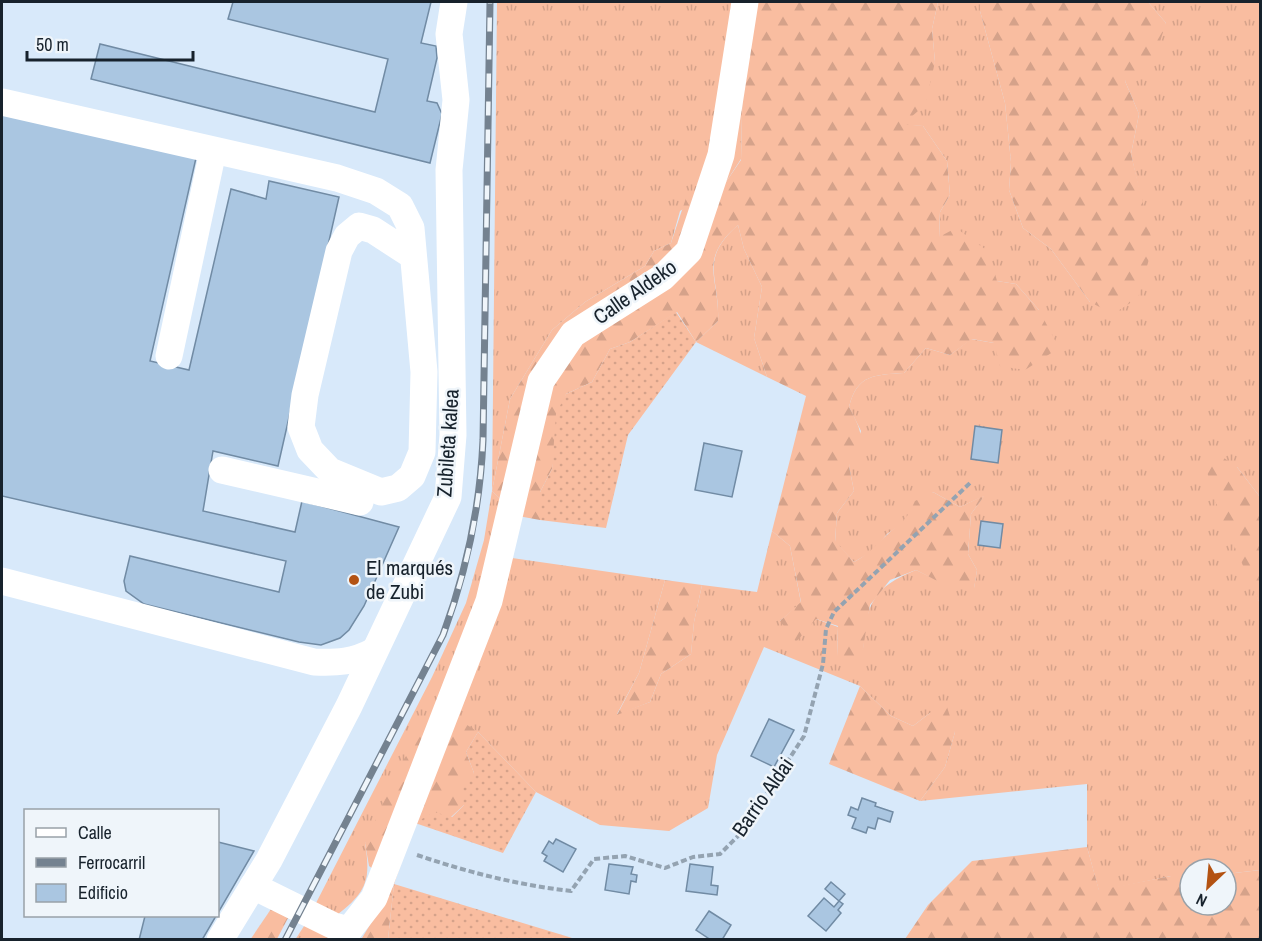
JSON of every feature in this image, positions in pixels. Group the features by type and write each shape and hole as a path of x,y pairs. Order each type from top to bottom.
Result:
{"street":[{"name":"Zubileta kalea","path":"220,939 253,886 344,716 448,497 453,435 449,180 456,100 449,34 454,2"},
{"name":"Calle Aldeko","path":"393,847 489,601 541,381 573,334 663,277 689,250 721,155 745,2"},
{"path":"2,102 337,178 376,191 400,206 411,228 424,372 422,452 412,476 398,488 381,492 363,487 330,471 310,450 301,427 305,395 339,251 347,236 359,226 373,230 413,256"},
{"path":"169,356 213,151"},
{"path":"424,372 452,370"},
{"path":"222,470 360,502 363,487"},
{"path":"2,580 314,662 359,659 374,651"},
{"path":"253,886 334,926 344,935 374,898 393,847"}],"path":[{"name":"Barrio Aldai","path":"393,847 484,876 535,887 571,891 594,859 625,856 665,868 693,857 720,854 741,833 804,736 823,664 826,629 834,612 970,483"}],"green space":[{"path":"497,2 755,2 743,70 741,159 726,182 680,211 671,243 654,251 645,266 585,302 552,330 510,399 492,491"},
{"path":"755,2 938,2 932,29 935,62 925,105 903,124 923,126 947,161 950,195 940,212 939,237 956,228 989,252 997,281 1016,284 1039,310 1059,348 1025,370 1000,366 994,343 972,339 950,355 926,348 904,373 869,378 857,388 849,407 861,436 858,449 849,466 854,491 837,513 835,541 854,562 869,552 904,520 915,501 933,492 960,507 985,495 971,514 968,554 977,570 974,589 947,586 916,570 890,580 870,605 863,649 855,674 837,656 838,626 816,619 796,642 780,621 801,602 790,546 772,531 806,396 767,377 754,338 762,287 744,249 738,225 725,238 714,260 718,321 696,342 677,312 630,342 610,349 592,382 566,394 552,469 540,492 540,520 518,516 492,491 510,399 552,330 585,302 645,266 654,251 671,243 687,195 726,182 741,160 743,70"},
{"path":"938,2 980,2 980,11 1005,103 1011,162 1009,190 1023,228 1051,249 1090,302 1141,199 1131,154 1139,114 1125,81 1166,23 1148,2 1260,2 1260,497 1237,467 1243,560 1260,604 1260,870 1238,873 1238,857 1178,857 1178,876 1099,891 1087,847 1087,784 920,801 945,767 955,732 930,713 913,726 891,716 860,686 764,647 717,755 708,808 669,831 600,825 536,792 478,732 365,843 367,876 365,884 355,899 337,915 315,905 432,677 466,603 484,540 492,491 518,516 512,558 665,580 639,673 617,714 650,702 661,674 691,654 694,622 702,585 757,592 772,531 790,546 801,603 780,621 816,619 838,627 837,656 863,649 866,620 874,599 890,583 902,576 916,570 947,585 974,588 977,570 968,554 971,514 984,496 960,507 933,492 906,521 887,534 873,551 854,562 835,542 837,513 854,491 849,466 861,431 849,407 852,396 862,382 876,376 904,373 926,348 950,355 971,339 994,343 1039,310 1016,284 997,281 939,238 940,212 950,195 947,161 923,126 902,125 935,62 932,29"},
{"path":"980,2 1148,2 1166,23 1152,66 1125,81 1139,114 1131,154 1153,245 1138,298 1113,314 1090,302 1051,249 1023,228 1009,190 1011,162 1005,103 980,11"},
{"path":"738,225 744,249 762,287 754,338 767,377 696,342 718,321 715,259 726,237"},
{"path":"676,312 696,342 628,435 606,528 540,520 540,492 552,469 556,414 566,394 592,382 610,349 630,342"},
{"path":"1198,440 1237,467 1260,497 1260,604 1217,507"},
{"path":"665,580 702,585 694,622 691,654 661,674 650,702 617,715 639,673"},
{"path":"860,686 891,716 913,726 930,713 947,707 955,732 945,767 920,801 829,764"},
{"path":"464,723 478,732 466,752 474,773 464,805 451,817 415,823 394,885 369,866 365,843 400,765 425,728"},
{"path":"478,732 536,792 503,853 415,823 434,812 452,817 464,805 459,786 474,773 466,752"},
{"path":"1087,847 1099,890 1178,876 1178,917 1238,917 1238,873 1260,870 1260,939 905,939 928,905 972,861"},
{"path":"394,884 569,937 575,939 388,939"},
{"path":"394,885 388,939 354,940 362,938"},
{"path":"271,909 288,918 277,939 250,940"},
{"path":"306,923 329,935 327,939 295,940"}],"building":[{"path":"233,2 431,2 421,43 436,46 437,58 427,101 437,103 442,114 430,163 91,79 100,44 375,112 388,59 228,19"},
{"path":"2,113 196,158 150,361 189,370 231,189 266,199 269,181 339,197 278,466 213,451 203,511 295,532 302,501 399,527 364,606 349,630 340,638 321,645 299,642 144,604 126,591 124,581 130,556 279,592 286,561 2,496"},
{"path":"975,426 1002,430 998,463 971,459"},
{"path":"704,443 742,451 732,497 695,490"},
{"path":"981,521 1003,524 1000,548 978,545"},
{"path":"769,719 794,730 774,767 751,756"},
{"path":"862,798 876,803 875,806 893,812 890,822 878,818 875,829 868,827 866,833 852,828 856,818 848,815 851,807 858,810"},
{"path":"556,839 576,849 563,872 544,861 547,856 542,853 549,841 553,844"},
{"path":"219,842 254,851 219,911"},
{"path":"609,864 633,867 631,874 637,875 636,882 631,881 629,894 605,890"},
{"path":"690,864 713,867 711,885 718,886 717,895 686,891"},
{"path":"831,882 845,894 839,901 825,889"},
{"path":"824,898 834,907 839,901 843,904 838,910 841,913 826,931 808,916"},
{"path":"709,911 731,925 722,940 711,940 696,930"},
{"path":"145,917 215,917 202,940 139,940"}],"railway":[{"path":"285,940 443,635 459,587 471,539 479,490 483,440 490,2"}],"place":[{"name":"El marqués de Zubi","path":"354,580"}]}
